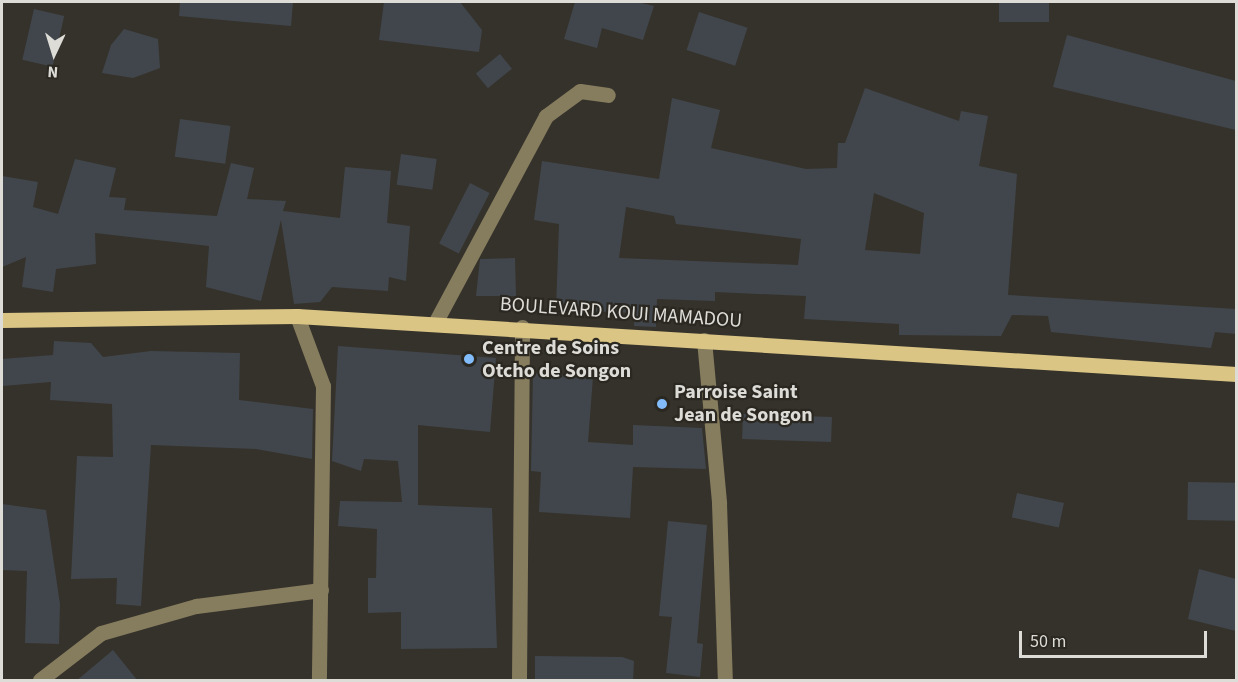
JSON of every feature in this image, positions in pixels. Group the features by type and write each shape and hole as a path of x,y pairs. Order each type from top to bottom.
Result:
{"main road":[{"name":"BOULEVARD KOUI MAMADOU","path":"2,320 297,316 522,327 1236,374"}],"street":[{"path":"435,323 546,116 580,91 608,95"},
{"path":"297,316 323,386 319,681"},
{"path":"519,681 522,327"},
{"path":"704,340 719,503 725,681"},
{"path":"40,681 101,633 196,606 321,590"}],"building":[{"path":"180,2 293,2 291,26 179,16"},
{"path":"384,2 460,2 482,30 479,52 379,40"},
{"path":"575,2 637,2 654,6 643,40 602,28 597,48 564,39"},
{"path":"999,2 1049,2 1049,22 999,22"},
{"path":"34,9 64,16 53,67 22,60"},
{"path":"699,12 748,28 735,66 687,50"},
{"path":"124,29 158,39 160,68 133,78 102,73 111,45"},
{"path":"1067,35 1236,81 1236,130 1053,87"},
{"path":"500,54 512,69 488,88 476,74"},
{"path":"865,88 959,121 961,111 988,116 979,166 1017,174 1008,295 1236,309 1236,334 1215,332 1211,348 1051,332 1048,316 1012,315 1001,336 899,335 899,324 804,319 806,296 715,292 715,301 657,299 656,327 634,326 635,313 556,310 559,224 534,220 542,161 659,179 672,98 720,110 711,148 806,169 837,168 838,143 845,143","holes":["874,193 924,213 920,254 865,250","626,207 674,216 676,224 801,239 798,265 619,258"]},
{"path":"180,119 231,126 225,164 175,157"},
{"path":"401,154 437,159 432,190 397,185"},
{"path":"75,159 116,168 109,197 126,198 124,210 217,216 231,163 254,168 247,199 286,201 283,211 340,218 345,167 391,171 387,223 410,226 406,281 389,277 388,291 332,287 320,302 294,304 281,220 261,301 206,287 209,246 95,233 96,264 56,269 53,292 22,287 26,257 2,267 2,176 38,182 33,207 58,214"},
{"path":"470,183 490,193 459,254 439,244"},
{"path":"515,258 516,296 476,296 480,259"},
{"path":"54,341 91,343 103,357 151,351 240,353 239,400 313,409 312,459 256,449 151,445 141,606 116,604 117,578 71,579 77,456 113,457 112,404 50,400 51,382 2,386 2,359 53,355"},
{"path":"338,346 496,358 490,432 418,425 418,505 492,508 497,648 401,649 401,612 368,613 368,578 376,578 377,529 338,526 340,501 402,502 398,461 364,459 361,471 332,461"},
{"path":"533,373 593,377 588,442 633,445 633,425 702,428 706,469 633,467 630,518 539,512 541,472 531,471"},
{"path":"743,414 832,417 831,442 742,439"},
{"path":"1188,482 1236,483 1235,521 1187,520"},
{"path":"1017,493 1064,503 1059,527 1012,517"},
{"path":"2,504 46,510 60,604 59,644 25,643 27,571 2,570"},
{"path":"668,521 707,525 697,643 703,644 700,677 666,673 672,617 659,616"},
{"path":"1199,569 1236,579 1236,631 1188,619"},
{"path":"113,650 138,681 76,681"},
{"path":"535,656 622,657 634,661 633,681 535,681"}],"place":[{"name":"Centre de Soins Otcho de Songon","path":"469,359"},
{"name":"Parroise Saint Jean de Songon","path":"662,404"}]}
